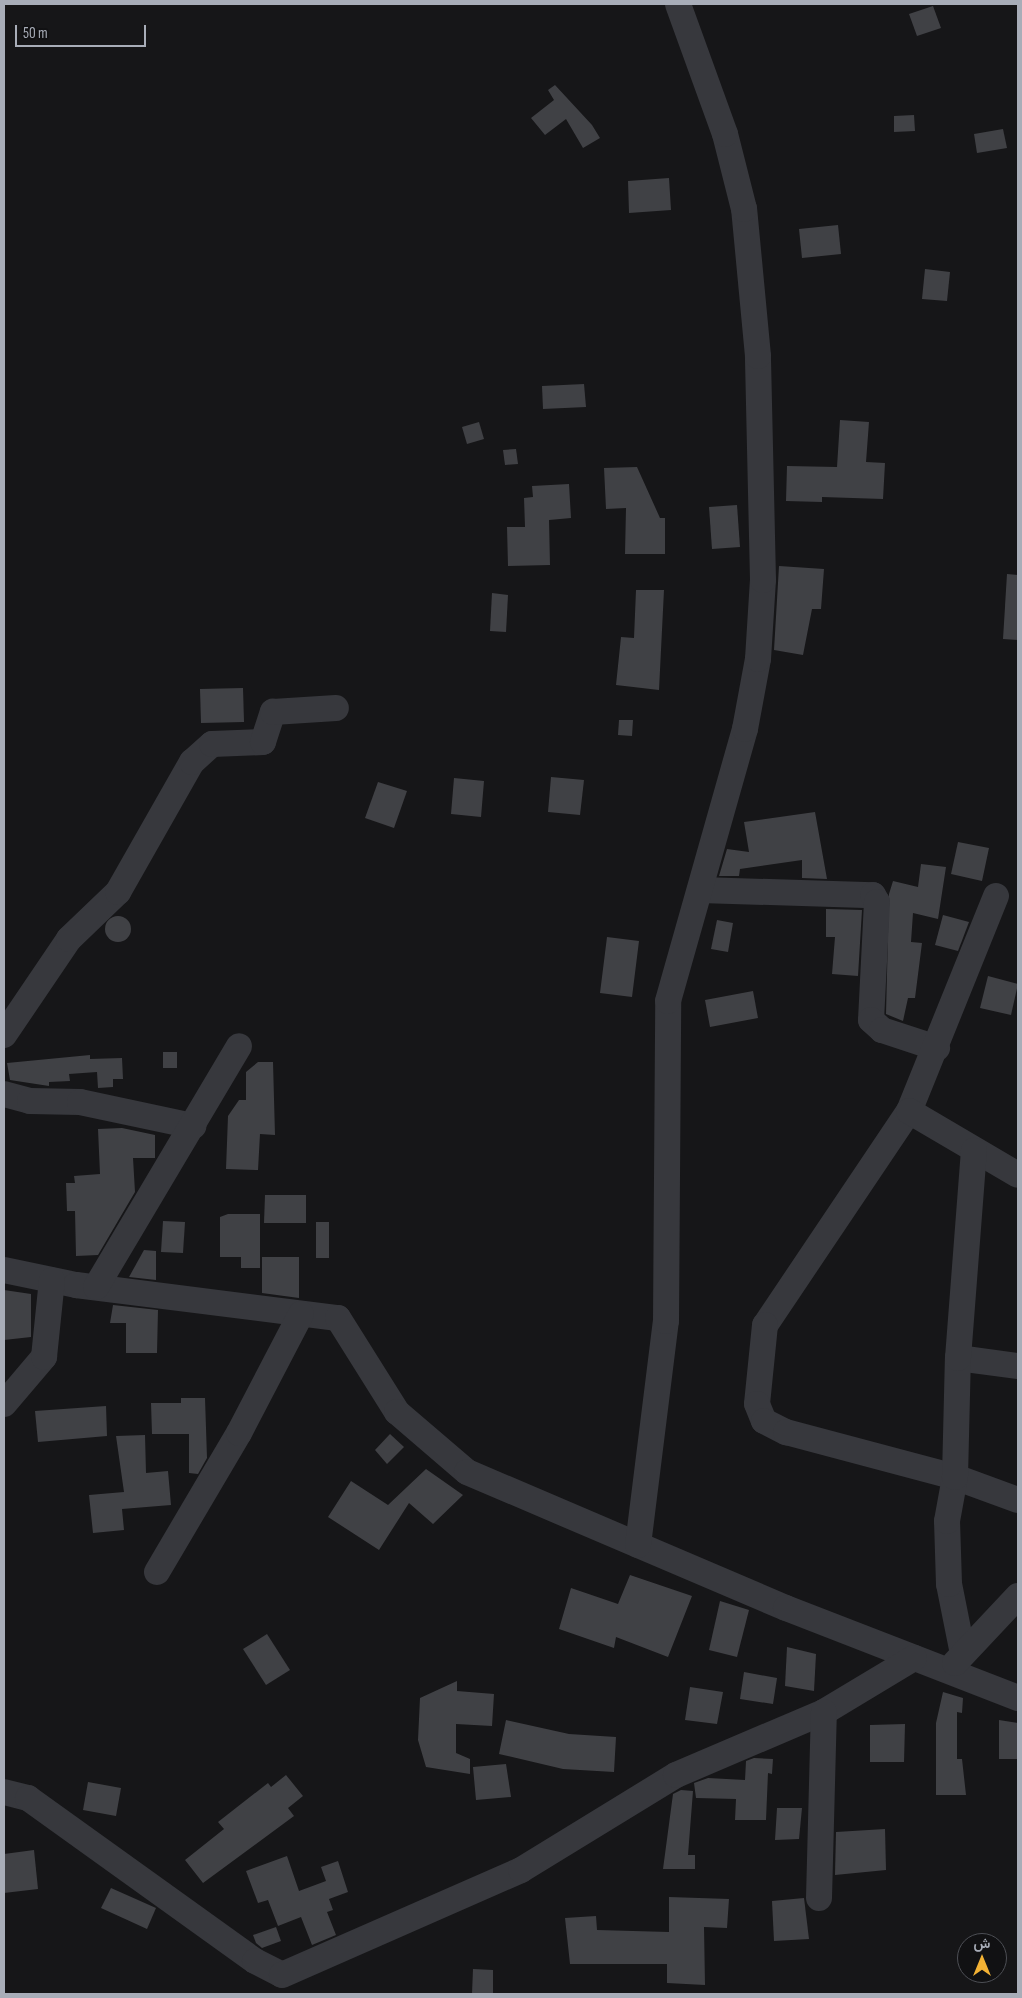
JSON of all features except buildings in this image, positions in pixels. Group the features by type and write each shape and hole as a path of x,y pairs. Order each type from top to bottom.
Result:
{"street":[{"path":"638,1545 666,1320 668,1001 700,890 721,801 745,729 758,659 761,429 744,209 726,134 678,4"},
{"path":"4,1035 69,939 118,892 192,762 212,744 263,742 273,712 336,708"},
{"path":"700,890 873,895 877,902 871,1020 882,1030 937,1048"},
{"path":"996,896 937,1048 909,1110 766,1325 757,1404 764,1421 786,1432 955,1477 1018,1500"},
{"path":"96,1287 239,1046"},
{"path":"4,1094 30,1101 80,1102 193,1126"},
{"path":"909,1110 974,1151 1018,1175"},
{"path":"955,1663 949,1584 947,1521 955,1477 958,1358 974,1151"},
{"path":"4,1270 96,1287 338,1318 397,1412 467,1472 638,1545 914,1658 955,1663 1018,1698"},
{"path":"4,1404 44,1357 52,1280"},
{"path":"157,1572 301,1314"},
{"path":"958,1358 1018,1366"},
{"path":"955,1663 1018,1596"},
{"path":"4,1792 28,1798 255,1960 282,1975 521,1870 676,1775 824,1712 914,1658"},
{"path":"819,1898 824,1712"}]}
